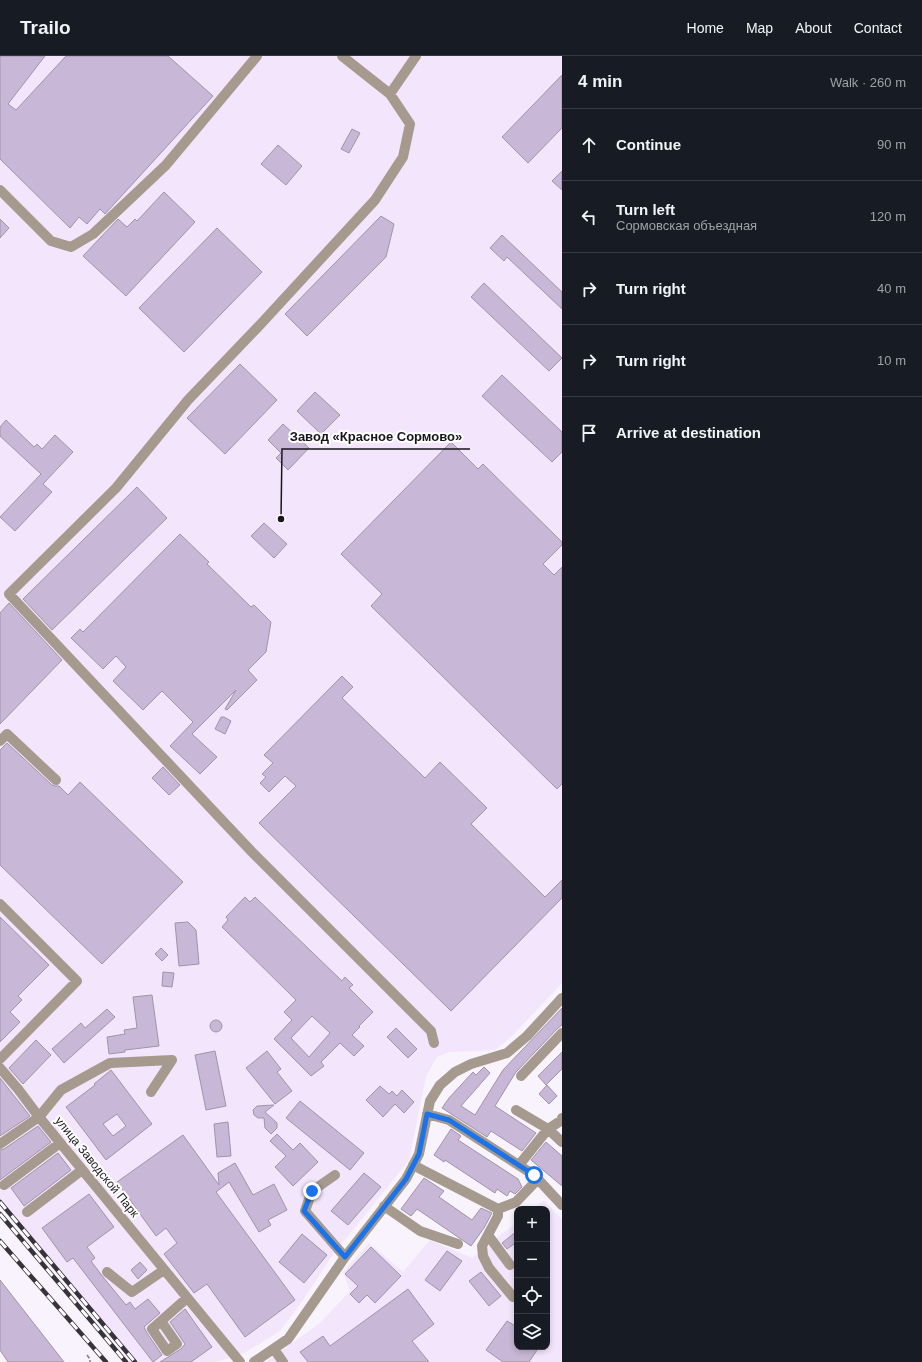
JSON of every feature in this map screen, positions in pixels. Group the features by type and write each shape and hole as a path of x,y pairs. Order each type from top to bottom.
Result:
{"street":[{"path":"0,190 51,241 71,247 93,234 166,165 257,56"},
{"path":"342,56 390,94 410,124 403,157 375,200 257,328 188,400 116,488 4,593 252,852 431,1031 434,1044"},
{"path":"390,94 416,56"},
{"path":"0,741 7,734 56,780"},
{"path":"0,904 77,981 0,1059"},
{"path":"254,1362 288,1339 345,1257 406,1179 419,1154 430,1101 440,1085 455,1072 471,1064 507,1053 527,1036 562,998"},
{"path":"521,1076 562,1033"},
{"name":"улица Заводской Парк","path":"151,1092 172,1060 110,1063 62,1090 39,1117 240,1362"},
{"path":"0,1068 18,1088 39,1117 0,1144"},
{"path":"516,1110 548,1129 562,1142"},
{"path":"427,1114 449,1120 534,1175 562,1205"},
{"path":"519,1165 548,1129 562,1120 562,1118"},
{"path":"4,1185 60,1143"},
{"path":"413,1165 498,1209 516,1202 538,1179"},
{"path":"27,1212 82,1170"},
{"path":"335,1175 312,1191 304,1211 345,1257"},
{"path":"384,1206 420,1231 458,1244"},
{"path":"498,1209 498,1216 482,1246 483,1256 488,1268 513,1298"},
{"path":"488,1235 510,1265"},
{"path":"107,1272 132,1292 164,1270"},
{"path":"161,1321 187,1298"},
{"path":"274,1349 283,1362"}],"path":[{"path":"86,1355 90,1359 90,1362"}],"shaded area":[{"path":"0,56 562,56 562,983 511,1037 495,1050 449,1052 437,1057 426,1076 409,1160 332,1256 303,1300 280,1331 244,1353 216,1362 138,1362 0,1204"},
{"path":"544,1200 549,1206 537,1206"},
{"path":"550,1207 562,1220 562,1362 266,1362 320,1323 350,1291 343,1272 369,1243 403,1272 430,1240 472,1258 514,1224 514,1350 550,1350"}],"building":[{"path":"0,56 45,56 8,104 16,110 66,56 168,56 213,96 105,214 100,209 87,224 79,217 70,228 0,159"},
{"path":"562,75 562,128 528,163 502,137"},
{"path":"352,129 360,133 349,153 341,149"},
{"path":"278,145 302,166 286,185 261,164"},
{"path":"562,171 562,190 552,181"},
{"path":"164,192 195,222 126,296 83,256 118,219 127,227 135,219 137,221"},
{"path":"381,216 394,224 386,257 307,336 285,314"},
{"path":"0,219 9,228 0,238"},
{"path":"217,228 262,272 184,352 139,308"},
{"path":"502,235 562,292 562,309 507,257 504,261 490,248"},
{"path":"484,283 562,358 549,371 471,297"},
{"path":"240,364 277,400 225,454 187,418"},
{"path":"502,375 562,432 562,452 552,462 482,396"},
{"path":"315,392 340,415 321,434 297,411"},
{"path":"6,420 34,447 37,444 42,449 55,435 73,452 43,484 52,492 15,531 0,517 41,474 0,436 0,427"},
{"path":"283,424 309,448 288,470 276,458 281,453 268,440"},
{"path":"451,442 478,469 483,464 562,542 562,545 543,564 554,575 562,567 562,784 557,789 371,606 382,594 341,554"},
{"path":"137,487 167,518 52,630 23,599"},
{"path":"264,523 287,544 274,558 251,536"},
{"path":"180,534 209,562 207,564 251,607 254,605 271,622 266,652 248,670 257,680 227,710 225,709 236,690 192,734 217,757 200,774 170,746 193,722 162,691 143,710 113,681 126,667 116,656 103,669 71,638 80,629 83,632"},
{"path":"9,603 62,660 0,724 0,613"},
{"path":"342,676 353,687 342,698 425,778 440,762 487,808 471,824 545,897 562,880 562,898 451,1011 259,823 296,786 285,776 269,792 260,783 266,777 262,774 273,763 264,755"},
{"path":"221,717 231,721 225,734 215,729"},
{"path":"7,743 52,785 59,786 68,795 80,782 183,882 102,964 0,865 0,750"},
{"path":"163,767 180,785 169,795 152,778"},
{"path":"245,897 250,902 255,897 342,981 345,977 353,985 349,988 373,1012 352,1035 364,1046 354,1056 340,1043 321,1062 324,1066 311,1076 274,1039 292,1020 284,1012 296,1000 222,927 228,920 226,917","holes":["312,1016 330,1033 309,1057 291,1038"]},
{"path":"0,917 49,965 18,996 22,1000 10,1012 20,1022 0,1042"},
{"path":"188,922 196,930 199,964 179,966 175,923"},
{"path":"161,948 168,955 162,961 155,954"},
{"path":"163,972 174,973 172,987 162,986"},
{"path":"152,995 159,1046 125,1050 125,1052 109,1054 107,1037 125,1034 124,1030 137,1028 133,997"},
{"path":"562,1008 562,1025 516,1072 495,1106 536,1133 522,1151 491,1131 487,1137 442,1108 449,1098 473,1072 476,1075 484,1067 490,1073 461,1106 475,1115 503,1070"},
{"path":"107,1009 115,1017 64,1063 52,1049 81,1023 85,1028"},
{"path":"214,1020 218,1020 222,1026 218,1032 214,1032 210,1028 210,1024"},
{"path":"396,1028 417,1049 408,1058 387,1037"},
{"path":"36,1040 51,1055 23,1084 9,1068"},
{"path":"215,1051 226,1106 206,1110 195,1055"},
{"path":"267,1051 281,1069 277,1072 292,1091 275,1104 246,1068"},
{"path":"562,1052 562,1069 546,1085 538,1076"},
{"path":"111,1070 152,1124 106,1160 66,1107 95,1085 94,1084","holes":["117,1114 126,1126 113,1136 103,1124"]},
{"path":"0,1078 30,1116 0,1136"},
{"path":"547,1085 557,1096 549,1104 539,1094"},
{"path":"380,1086 389,1094 392,1091 397,1096 402,1090 414,1102 404,1113 395,1104 383,1117 366,1100"},
{"path":"300,1101 364,1153 350,1170 286,1118"},
{"path":"274,1105 265,1112 277,1123 277,1128 271,1134 265,1128 264,1118 258,1118 254,1115 253,1110 257,1106"},
{"path":"228,1122 231,1156 217,1157 214,1124"},
{"path":"38,1126 51,1142 0,1180 0,1150 4,1149"},
{"path":"451,1129 461,1136 458,1140 518,1179 522,1187 515,1194 510,1191 507,1196 497,1189 495,1193 445,1160 444,1162 434,1155"},
{"path":"277,1134 293,1150 300,1143 318,1162 293,1186 275,1167 286,1156 270,1141"},
{"path":"183,1135 219,1185 218,1173 235,1163 253,1195 274,1184 287,1210 268,1220 271,1225 259,1232 229,1182 216,1192 295,1300 245,1337 207,1284 194,1293 164,1254 177,1243 166,1228 156,1236 117,1182"},
{"path":"546,1142 562,1156 562,1186 531,1160"},
{"path":"58,1153 71,1170 24,1206 11,1188"},
{"path":"364,1173 381,1187 348,1225 331,1211"},
{"path":"424,1178 444,1191 439,1197 472,1220 481,1208 492,1213 484,1228 471,1246 417,1209 411,1216 401,1209"},
{"path":"89,1194 114,1227 87,1247 95,1258 91,1261 126,1305 130,1302 135,1309 148,1299 160,1313 144,1327 162,1355 153,1362 73,1258 67,1262 42,1228"},
{"path":"514,1233 514,1244 507,1249 502,1243"},
{"path":"302,1234 327,1255 304,1283 279,1262"},
{"path":"371,1247 401,1276 375,1303 367,1295 359,1303 350,1294 358,1286 345,1274"},
{"path":"447,1251 462,1261 440,1291 425,1280"},
{"path":"140,1262 147,1270 138,1279 131,1270"},
{"path":"481,1272 501,1296 489,1306 469,1281"},
{"path":"0,1280 64,1362 8,1362 0,1350"},
{"path":"408,1289 434,1324 412,1341 429,1362 308,1362 300,1352 323,1336 330,1346"},
{"path":"185,1309 212,1347 191,1362 160,1362 181,1349 185,1344 170,1322"},
{"path":"507,1321 514,1325 514,1350 537,1350 529,1362 503,1362 486,1350"}],"railway":[{"path":"0,1202 135,1362"},
{"path":"0,1214 126,1362"},
{"path":"0,1241 106,1362"}],"place":[{"name":"Завод «Красное Сормово»","path":"281,519"}],"route":[{"path":"312,1191 304,1211 345,1257 406,1179 419,1154 427,1114 449,1120 534,1175"}]}
